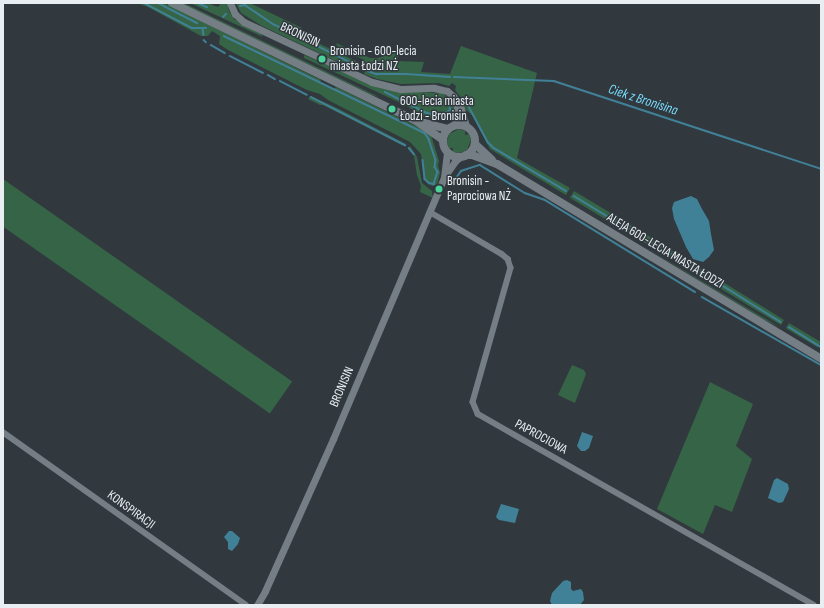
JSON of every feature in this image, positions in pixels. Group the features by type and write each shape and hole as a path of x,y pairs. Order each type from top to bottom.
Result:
{"main road":[{"path":"172,3 416,121 443,140 447,152 454,156 463,156 474,144 472,132 466,126 450,127 416,121"},
{"path":"443,140 450,127"},
{"name":"ALEJA 600-LECIA MIASTA ŁODZI","path":"474,144 497,164 821,358"},
{"name":"ALEJA 600-LECIA MIASTA ŁODZI","path":"463,156 472,155 497,164"}],"street":[{"name":"BRONISIN","path":"230,3 235,14 244,22 367,80 384,86 401,89 442,89 452,94 462,108 466,126"},
{"path":"450,127 457,115 457,101"},
{"name":"BRONISIN","path":"444,177 447,152"},
{"name":"BRONISIN","path":"257,605 265,591 333,439 444,177 455,161 463,156"},
{"name":"PAPROCIOWA","path":"430,212 502,254 508,259 511,268 473,402 478,414 814,605"},
{"name":"KONSPIRACJI","path":"3,432 246,605"}],"green space":[{"path":"137,3 164,3 321,80 320,82 334,89 336,87 426,131 431,135 439,161 438,165 440,173 437,185 432,186 425,180 421,154 410,142 328,100 320,94 307,90 228,50 219,44 220,36 212,31 208,36 201,36 148,7"},
{"path":"180,3 184,3 379,97 372,95"},
{"path":"190,3 207,3 218,7 221,3 227,3 229,11 234,19 261,34 263,37"},
{"path":"236,3 250,3 302,28 299,34 358,62 359,66 357,71 262,26 241,13"},
{"path":"336,43 370,58 378,58 400,51 397,61 424,62 421,72 450,74 461,46 537,73 517,158 570,188 566,195 490,149 472,115 466,110 463,100 455,90 456,86 452,83 449,86 439,83 401,84 377,79 364,74 366,65 362,59 338,48"},
{"path":"304,55 377,87 393,91 442,93 452,100 455,105 454,113 440,120 424,117 405,105 304,58"},
{"path":"310,96 337,108 406,144 404,146 323,105 308,99"},
{"path":"459,129 465,131 465,135 469,134 471,140 467,150 459,153 453,152 453,148 449,148 447,142 449,134"},
{"path":"410,146 417,157 422,183 432,191 433,198 420,192 421,186 417,175 414,156 408,148"},
{"path":"3,179 292,381 270,413 3,227"},
{"path":"574,191 635,228 631,234 570,198"},
{"path":"639,230 784,320 781,325 635,237"},
{"path":"633,240 781,328 763,319"},
{"path":"789,323 821,342 818,347 786,328"},
{"path":"572,365 584,370 586,374 575,403 558,395"},
{"path":"710,382 753,404 736,446 752,459 732,512 715,505 703,534 657,509"}],"water":[{"path":"691,196 697,199 709,221 714,250 703,262 693,259 686,247 674,219 672,208 674,202"},
{"path":"582,432 593,436 589,448 585,451 581,451 577,446"},
{"path":"777,478 788,484 789,489 783,502 779,503 768,498 774,480"},
{"path":"501,504 519,509 515,523 499,520 496,517"},
{"path":"229,531 232,531 240,538 238,544 232,551 228,549 228,542 224,537"},
{"path":"567,580 571,582 571,589 573,591 581,589 584,600 580,605 552,605 550,601 552,593 563,581"}],"waterway":[{"name":"Ciek z Bronisina","path":"144,3 192,28 206,28"},
{"path":"158,3 197,23"},
{"path":"198,3 207,7"},
{"name":"Ciek z Bronisina","path":"240,6 245,5 273,24 358,66"},
{"name":"Ciek z Bronisina","path":"223,17 226,14"},
{"path":"203,29 204,35"},
{"path":"224,36 425,133 429,139 436,160 435,167 438,172 434,184"},
{"path":"211,45 225,53"},
{"path":"230,56 263,73"},
{"name":"Ciek z Bronisina","path":"368,71 376,74 406,74 450,77"},
{"path":"268,75 275,79"},
{"name":"Ciek z Bronisina","path":"454,77 554,81 821,169"},
{"path":"280,81 307,95"},
{"path":"385,92 427,113 441,116 450,110 449,100"},
{"path":"311,97 405,145"},
{"path":"466,101 488,142 494,148 566,191"},
{"path":"409,148 414,154"},
{"path":"423,160 425,179 429,183 434,184"},
{"path":"451,185 461,171 480,165 525,193 545,200 695,292"},
{"path":"574,196 630,230"},
{"path":"639,235 705,274"},
{"path":"712,279 781,322"},
{"path":"702,297 821,365"},
{"path":"789,327 821,347"}],"place":[{"name":"Bronisin - 600-lecia miasta Łodzi NŻ","path":"322,59"},
{"name":"600-lecia miasta Łodzi - Bronisin","path":"392,109"},
{"name":"Bronisin - Paprociowa NŻ","path":"439,189"}]}
